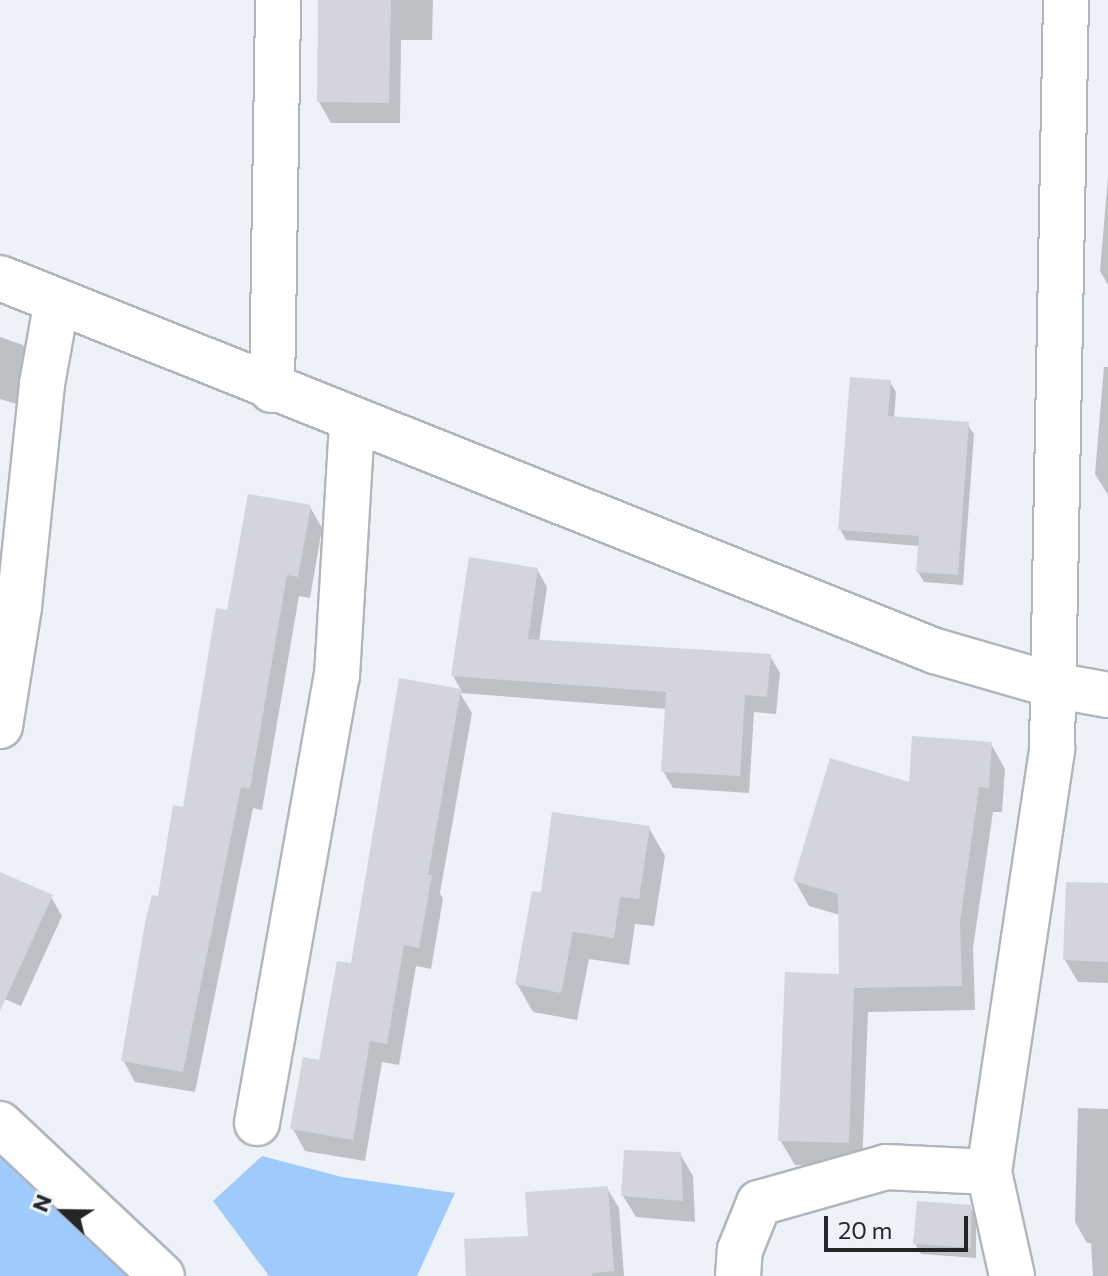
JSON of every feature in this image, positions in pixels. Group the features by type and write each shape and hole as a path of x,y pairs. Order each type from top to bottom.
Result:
{"street":[{"path":"272,390 278,0"},
{"path":"1012,1276 989,1172 1052,749 1066,0"},
{"path":"0,278 272,390 935,651 1053,685 1108,695"},
{"path":"0,726 19,607 42,384 57,301"},
{"path":"257,1123 337,676 352,421"},
{"path":"0,1124 162,1276"},
{"path":"738,1276 740,1250 759,1203 886,1167 989,1172"}],"shaded area":[{"path":"0,1132 162,1276 0,1276"},
{"path":"262,1156 342,1177 455,1193 417,1276 269,1276 213,1201"}],"building":[{"path":"318,0 391,0 389,103 317,102"},
{"path":"850,377 891,380 888,416 969,422 958,575 916,572 919,536 838,530"},
{"path":"248,494 311,505 298,577 287,575 250,789 241,787 183,1072 121,1061 146,918 152,895 158,896 173,805 183,807 216,608 227,610"},
{"path":"469,557 538,568 528,639 771,654 767,697 745,695 740,776 661,772 666,692 451,676"},
{"path":"399,678 461,689 428,875 432,875 419,948 404,945 387,1044 370,1041 353,1140 290,1129 303,1057 319,1060 337,961 351,963"},
{"path":"912,736 992,742 989,788 979,787 960,922 962,986 854,988 849,1143 778,1141 785,972 839,974 838,894 793,881 830,758 909,782"},
{"path":"552,812 650,826 639,899 620,897 614,938 573,932 561,993 515,984 532,891 541,892"},
{"path":"0,872 53,895 0,1011"},
{"path":"1066,882 1108,883 1108,962 1063,960"},
{"path":"624,1150 681,1152 683,1201 621,1196"},
{"path":"608,1186 614,1271 592,1273 592,1276 466,1276 464,1239 528,1236 525,1192"},
{"path":"917,1201 971,1205 971,1248 913,1244"}]}
